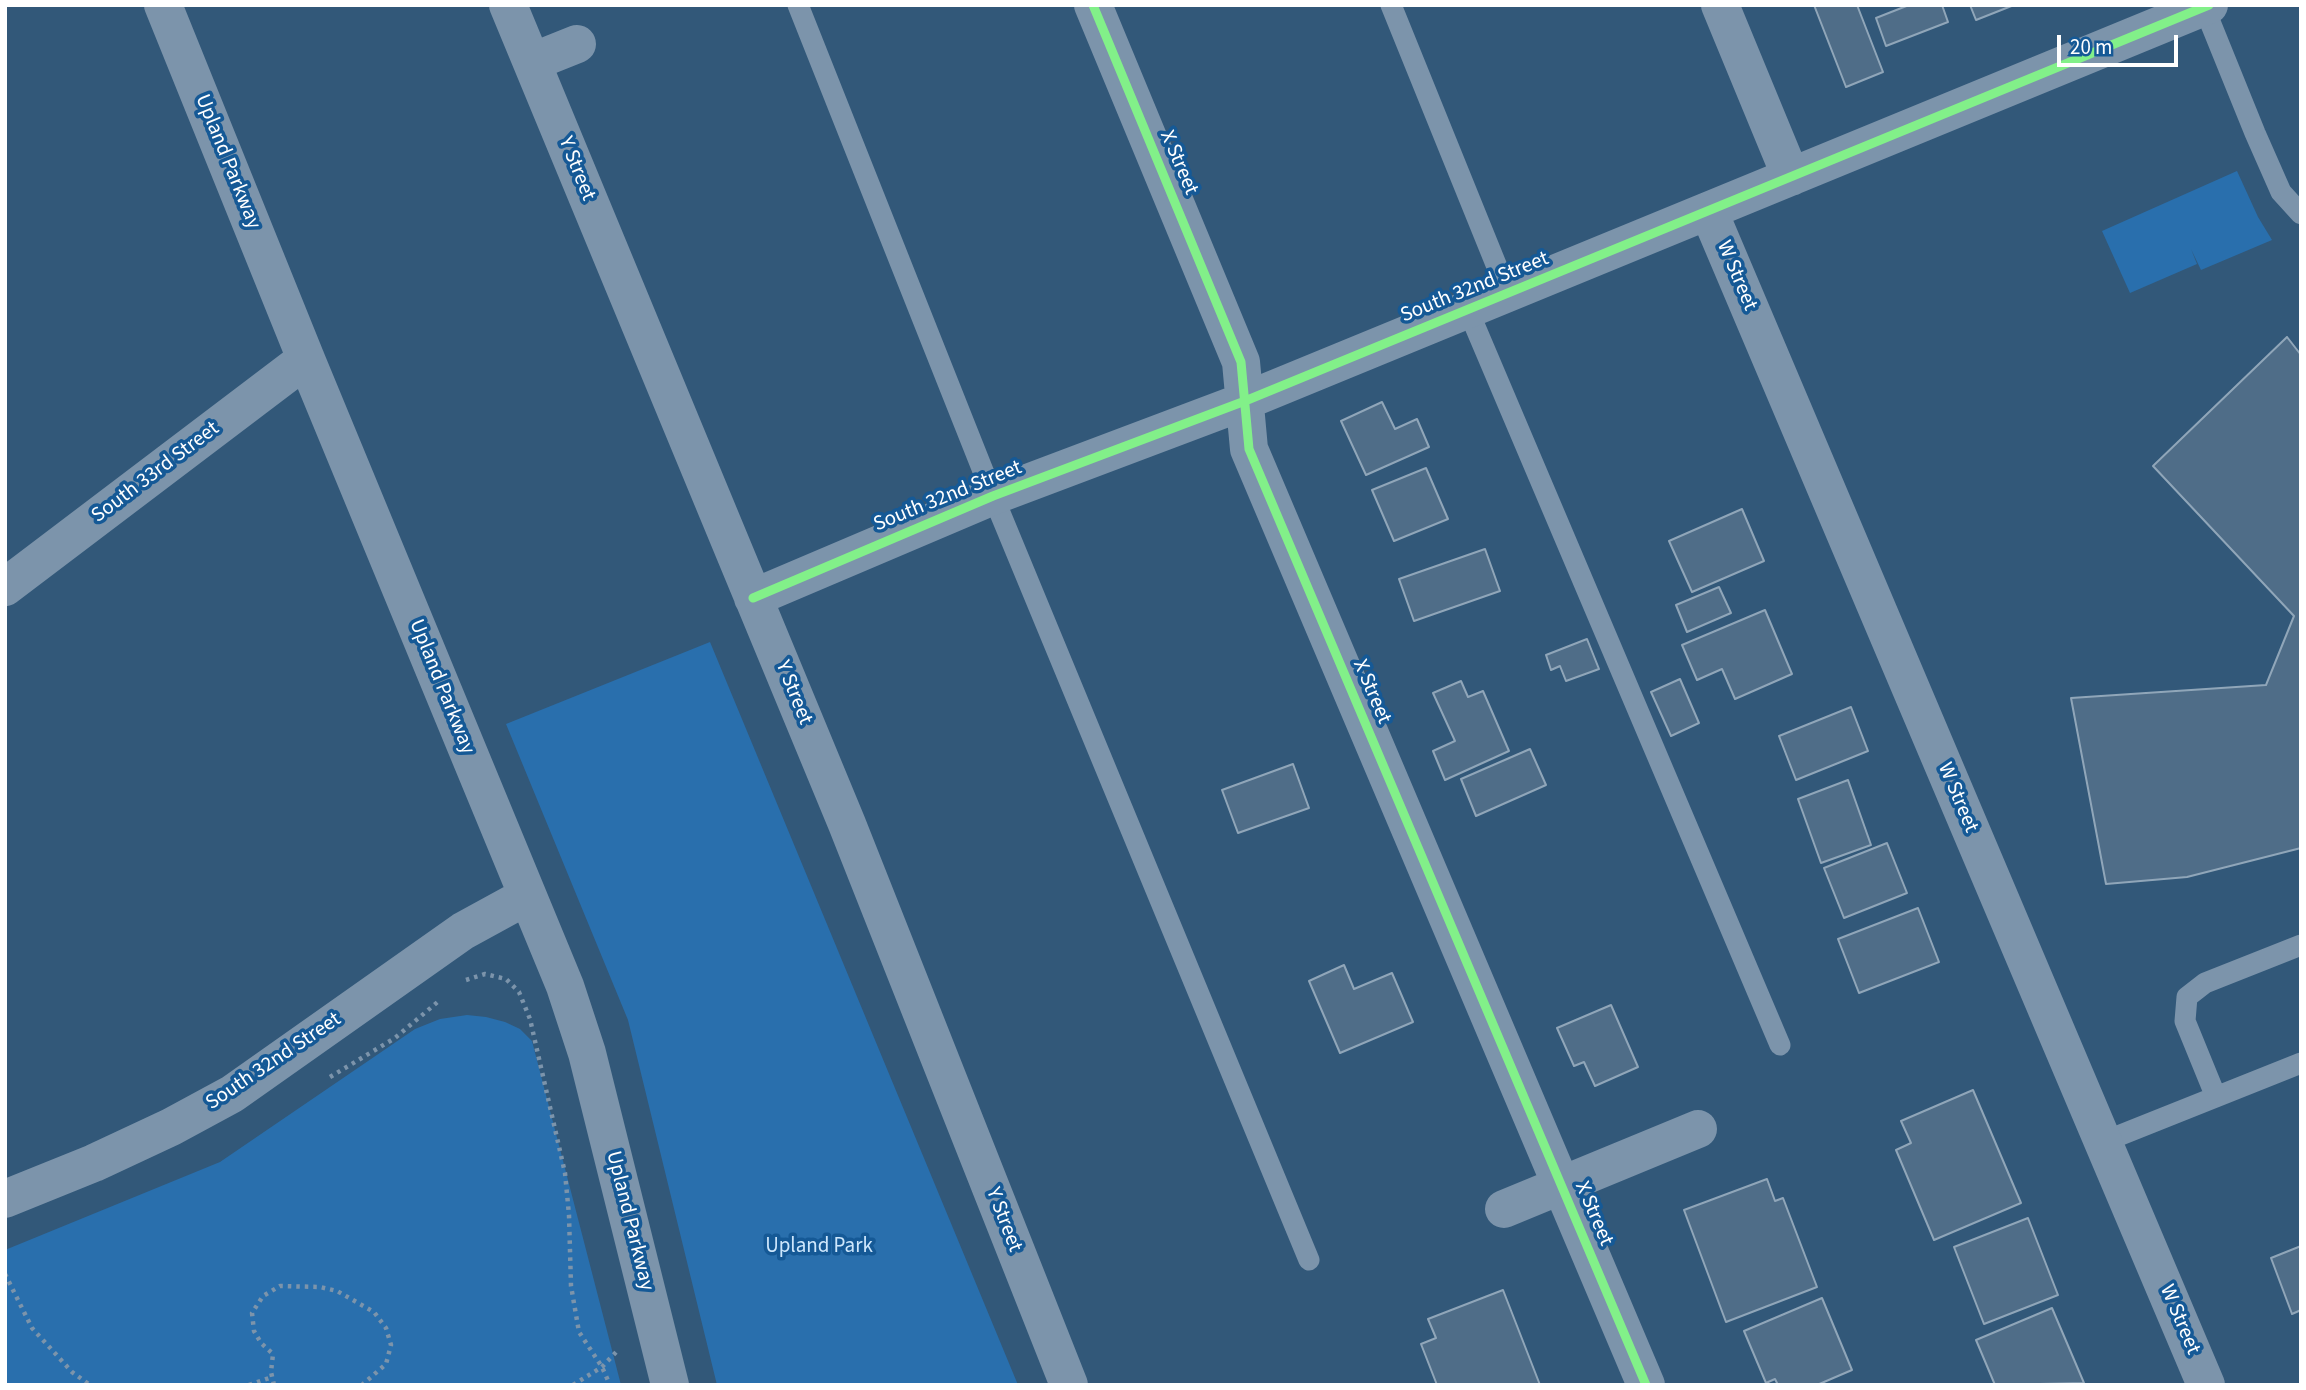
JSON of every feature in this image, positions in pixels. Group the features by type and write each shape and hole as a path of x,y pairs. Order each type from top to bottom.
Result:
{"street":[{"name":"Upland Parkway","path":"163,5 565,986 587,1053 670,1385"},
{"name":"Y Street","path":"508,5 847,824 1069,1385"},
{"name":"X Street","path":"1093,5 1241,362 1249,449 1646,1385"},
{"path":"1720,5 1791,177"},
{"name":"South 32nd Street","path":"753,598 993,496 1245,401 2206,6"},
{"path":"532,62 577,44"},
{"name":"W Street","path":"1709,212 2206,1385"},
{"name":"South 33rd Street","path":"5,587 306,359"},
{"name":"South 32nd Street","path":"5,1199 94,1163 171,1127 232,1094 463,931 527,896"},
{"path":"1504,1209 1698,1129"}],"lane":[{"path":"798,5 993,496 1308,1260"},
{"path":"1391,5 1508,294"},
{"path":"2206,6 2255,133 2281,191 2301,214"},
{"path":"1468,310 1780,1045"},
{"path":"2216,1097 2185,1021 2187,998 2205,983 2301,945"},
{"path":"2103,1142 2301,1063"}],"path":[{"path":"463,981 485,974 506,979 519,992 530,1019 565,1173 571,1286 579,1332 602,1367 610,1385"},
{"path":"318,1084 395,1038 449,992"},
{"path":"5,1274 32,1328 72,1372 90,1385"},
{"path":"274,1385 272,1354 254,1331 252,1313 263,1296 280,1286 320,1287 337,1291 374,1312 386,1328 391,1345 386,1364 362,1385"},
{"path":"573,1385 602,1367 624,1343 657,1332"},
{"path":"249,1385 272,1377"}],"green space":[{"path":"2237,171 2272,240 2201,270 2191,249 2197,264 2130,293 2102,231"},
{"name":"Upland Park","path":"710,642 1018,1385 717,1385 628,1020 506,724"},
{"path":"467,1015 505,1022 520,1029 532,1041 621,1385 5,1385 5,1250 220,1162 415,1029 440,1019"}],"building":[{"path":"1814,5 1857,5 1883,72 1846,87"},
{"path":"1909,5 1942,5 1948,22 1886,46 1876,18"},
{"path":"1970,5 2014,5 1976,20"},
{"path":"2287,337 2301,355 2301,848 2187,877 2106,884 2071,698 2266,685 2294,616 2153,466"},
{"path":"1382,402 1395,429 1417,419 1429,447 1366,475 1341,421"},
{"path":"1426,468 1448,519 1394,541 1372,490"},
{"path":"1742,509 1764,561 1692,592 1669,541"},
{"path":"1485,549 1500,591 1414,621 1399,579"},
{"path":"1719,587 1731,613 1687,632 1676,605"},
{"path":"1765,610 1792,674 1735,699 1722,669 1697,680 1682,645"},
{"path":"1587,639 1599,669 1566,681 1560,666 1551,670 1546,655"},
{"path":"1680,679 1699,723 1671,736 1651,692"},
{"path":"1461,681 1468,697 1483,691 1509,751 1445,780 1433,751 1455,741 1433,693"},
{"path":"1851,707 1868,751 1796,780 1779,736"},
{"path":"1530,749 1546,785 1476,816 1461,779"},
{"path":"1293,764 1309,808 1238,833 1222,790"},
{"path":"1848,780 1871,845 1821,863 1798,799"},
{"path":"1887,843 1907,893 1844,918 1824,868"},
{"path":"1918,908 1939,962 1859,993 1838,939"},
{"path":"1344,965 1354,989 1392,973 1413,1022 1340,1053 1309,981"},
{"path":"1611,1005 1638,1067 1595,1086 1584,1062 1574,1066 1557,1028"},
{"path":"1973,1090 2021,1203 1934,1240 1896,1150 1911,1143 1901,1121"},
{"path":"1767,1179 1775,1201 1783,1198 1817,1287 1726,1322 1684,1210"},
{"path":"2028,1218 2058,1295 1984,1324 1954,1247"},
{"path":"2301,1246 2301,1310 2292,1314 2271,1258"},
{"path":"1503,1290 1540,1385 1437,1385 1421,1344 1436,1338 1428,1319"},
{"path":"1822,1298 1852,1370 1817,1385 1778,1385 1775,1379 1766,1383 1744,1331"},
{"path":"2052,1308 2084,1383 1995,1385 1976,1340"}],"cycle path":[{"path":"1093,5 1241,362 1249,449 1646,1385"},
{"path":"753,598 993,496 1245,401 2209,5"}]}
